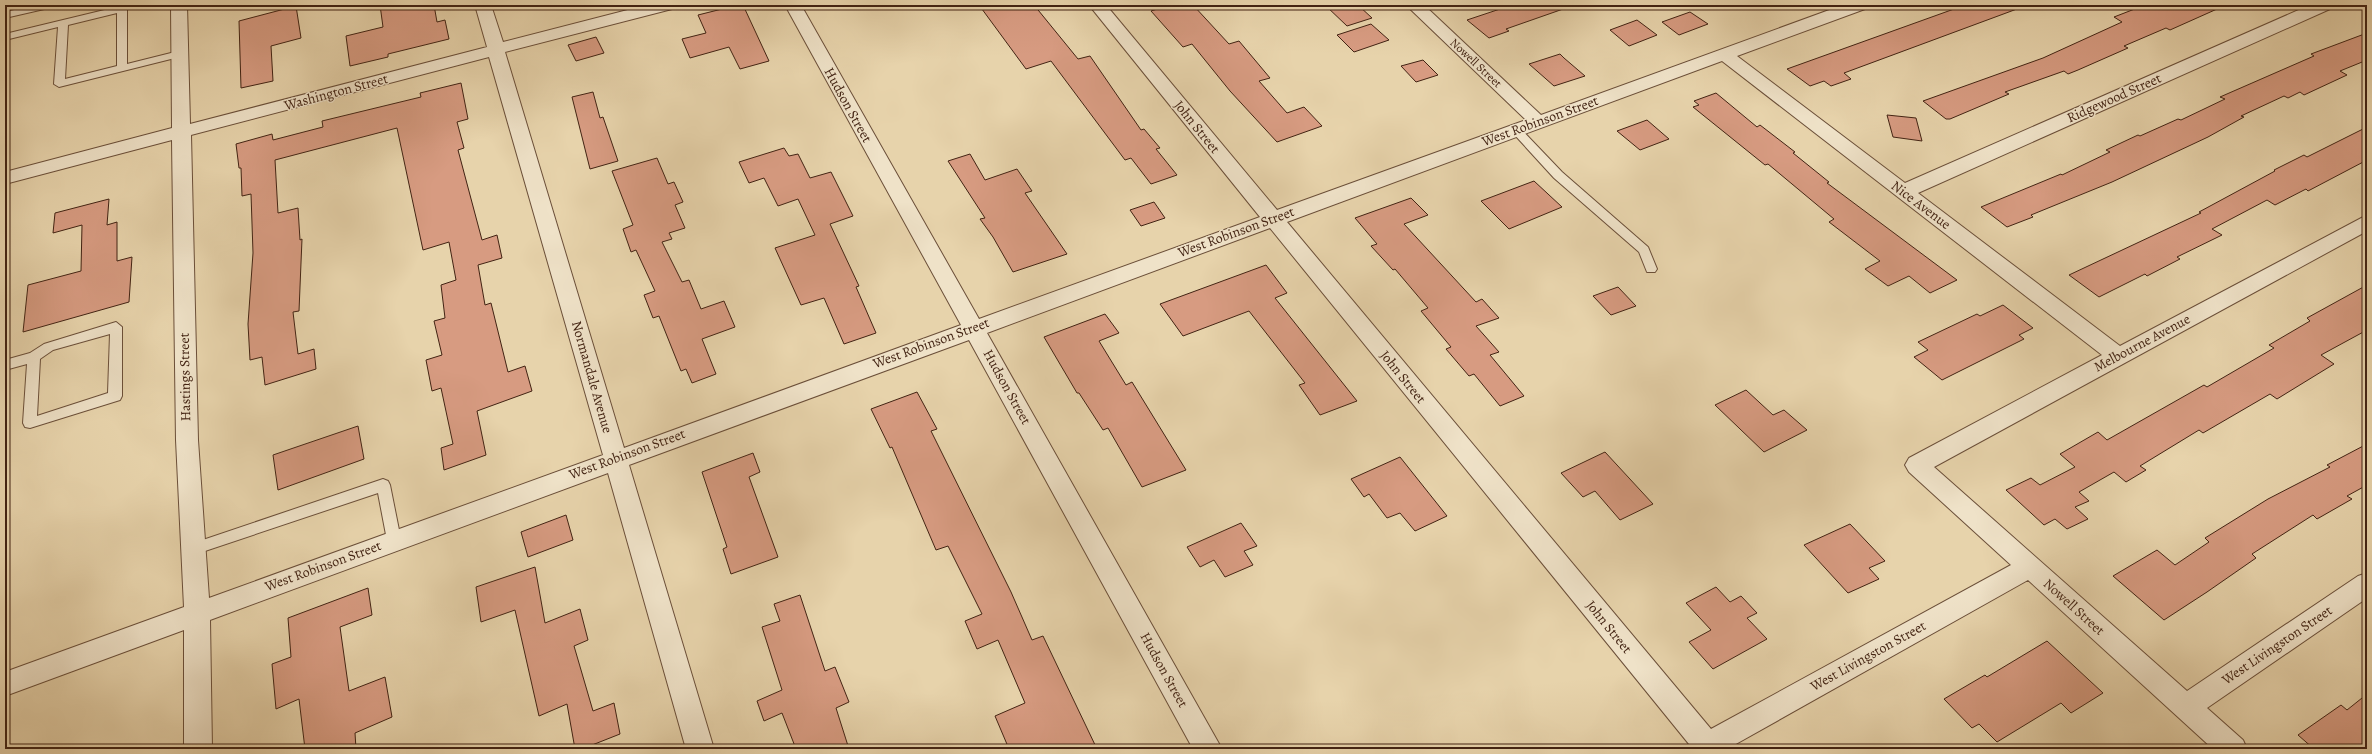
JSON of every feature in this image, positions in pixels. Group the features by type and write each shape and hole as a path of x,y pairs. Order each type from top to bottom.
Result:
{"street":[{"name":"Hastings Street","path":"179,5 187,440 197,612 198,749"},
{"name":"Normandale Avenue","path":"483,5 700,749"},
{"name":"Washington Street","path":"5,178 666,5"},
{"name":"Hudson Street","path":"793,5 1208,749"},
{"name":"John Street","path":"1097,5 1708,747"},
{"name":"Nowell Street","path":"1414,5 1538,122"},
{"name":"West Robinson Street","path":"5,684 616,458 1859,5"},
{"name":"Ridgewood Street","path":"1903,192 2324,5"},
{"name":"Nice Avenue","path":"1723,54 2118,356"},
{"name":"Melbourne Avenue","path":"1917,465 2367,222"},
{"name":"Nowell Street","path":"1917,465 2233,749"},
{"name":"West Livingston Street","path":"1708,747 2029,567"},
{"name":"West Livingston Street","path":"2186,707 2367,584"}],"lane":[{"path":"5,15 50,5"},
{"path":"5,37 122,7 122,68"},
{"path":"63,23 59,84 179,54"},
{"path":"1516,130 1558,175 1644,250 1651,269"},
{"path":"5,366 34,357 49,346 116,327 115,396 30,423 34,357"},
{"path":"193,549 383,485 394,540"}],"building":[{"path":"380,5 434,5 437,22 445,20 449,39 388,54 388,57 350,66 346,36 383,27"},
{"path":"743,5 769,61 740,69 729,47 690,58 682,39 706,33 698,15"},
{"path":"979,5 1034,5 1078,59 1090,56 1141,130 1144,129 1160,148 1156,149 1177,175 1151,184 1131,158 1125,160 1051,61 1026,69"},
{"path":"1170,5 1193,5 1229,44 1239,41 1270,78 1259,81 1287,113 1304,107 1322,126 1277,142 1230,91 1192,44 1183,47 1151,11"},
{"path":"1325,5 1358,5 1372,18 1347,26"},
{"path":"1512,5 1566,5 1566,8 1506,29 1509,31 1489,38 1467,20"},
{"path":"1947,5 2025,6 1844,73 1851,79 1831,86 1824,81 1810,86 1787,69 1954,9"},
{"path":"2145,5 2226,5 2170,30 2166,28 2124,46 2128,48 2068,74 2064,71 2005,92 2009,94 1950,119 1946,119 1923,101 2043,58 2122,22 2114,17"},
{"path":"296,6 301,38 271,46 273,81 241,88 239,21"},
{"path":"1690,12 1708,24 1679,35 1662,22"},
{"path":"1637,20 1657,35 1629,46 1610,30"},
{"path":"1371,24 1389,40 1354,52 1337,35"},
{"path":"2367,33 2367,60 2340,71 2347,75 2304,95 2300,92 2288,98 2284,96 2241,116 2244,117 2208,137 2112,182 2031,215 2033,217 2007,227 1981,207 2061,174 2062,175 2110,152 2106,150 2178,119 2181,120 2225,99 2220,97 2314,56 2311,54"},
{"path":"596,37 604,53 576,61 568,45"},
{"path":"1560,54 1585,76 1554,86 1529,64"},
{"path":"1423,60 1438,75 1416,82 1401,66"},
{"path":"461,83 468,119 457,122 464,148 458,150 482,240 497,235 502,258 478,265 485,305 491,303 508,372 525,366 532,391 477,411 486,455 444,470 441,448 453,444 441,388 432,391 426,360 442,355 434,321 445,318 441,285 456,280 449,242 423,250 397,128 275,160 278,213 298,208 300,240 302,239 299,311 293,312 298,354 314,349 316,369 265,385 262,357 250,360 248,324 253,253 251,194 242,196 241,168 239,168 236,144 272,134 273,140 323,127 322,121 421,97 420,93"},
{"path":"593,92 600,118 603,117 618,161 590,169 572,97"},
{"path":"1716,93 1757,127 1760,125 1795,152 1793,153 1829,182 1827,183 1957,280 1930,293 1909,276 1888,286 1865,269 1880,261 1829,222 1834,219 1768,164 1765,165 1693,107 1699,105 1694,101"},
{"path":"1887,115 1916,118 1922,141 1893,137"},
{"path":"1647,120 1669,139 1640,150 1617,131"},
{"path":"2367,127 2367,160 2308,191 2306,189 2275,205 2267,200 2212,229 2222,235 2177,257 2180,259 2147,276 2145,274 2099,297 2069,275 2201,213 2199,212 2275,171 2274,170 2304,155 2307,157"},
{"path":"784,148 789,156 798,154 810,178 831,172 853,216 830,224 859,286 856,287 876,333 844,344 824,298 801,305 775,248 815,235 798,199 778,206 764,178 749,183 739,162"},
{"path":"970,154 985,180 1017,169 1032,191 1025,193 1067,254 1013,272 993,237 980,219 985,218 948,161"},
{"path":"657,158 668,184 674,182 683,202 675,205 685,228 669,233 672,239 662,242 682,282 689,280 701,309 724,301 735,327 702,339 716,374 692,383 686,369 681,371 659,316 653,318 644,295 655,291 636,250 631,252 623,229 633,225 612,171"},
{"path":"1534,181 1562,207 1509,229 1481,201"},
{"path":"1411,198 1428,215 1404,224 1476,302 1482,299 1499,318 1476,326 1499,352 1490,355 1524,396 1500,406 1474,374 1469,376 1446,349 1451,347 1421,311 1428,308 1395,269 1393,270 1371,246 1377,244 1355,218"},
{"path":"109,199 107,225 117,222 117,261 132,257 129,302 23,332 28,285 81,271 82,225 53,233 55,213"},
{"path":"1154,202 1165,218 1141,226 1130,210"},
{"path":"1266,265 1287,293 1275,298 1357,401 1320,415 1299,385 1305,383 1249,311 1183,336 1160,304"},
{"path":"2367,285 2367,330 2321,355 2334,364 2277,399 2270,394 2203,433 2199,430 2140,466 2146,470 2126,482 2114,472 2079,492 2089,501 2075,507 2088,519 2067,529 2055,519 2044,525 2006,490 2031,478 2040,485 2075,467 2060,454 2098,432 2107,440 2204,385 2207,387 2274,348 2269,345 2310,321 2307,318"},
{"path":"1618,287 1636,306 1611,315 1593,296"},
{"path":"2003,305 2033,328 2019,335 2024,339 1942,380 1914,357 1928,350 1918,342 1977,314 1980,316"},
{"path":"1105,314 1119,333 1099,341 1126,385 1132,382 1186,470 1142,487 1108,428 1103,430 1079,393 1077,393 1044,337"},
{"path":"1746,390 1773,415 1784,410 1807,430 1764,452 1715,405"},
{"path":"917,392 937,429 931,431 1011,592 1032,640 1043,636 1097,749 1009,749 995,716 1025,703 998,640 977,649 965,621 982,614 948,546 936,550 892,447 890,448 871,409"},
{"path":"358,426 364,459 278,490 273,455"},
{"path":"2367,444 2367,485 2347,496 2352,499 2317,519 2313,515 2252,554 2256,558 2164,620 2113,576 2157,550 2175,565 2209,542 2205,538 2268,499 2330,467 2327,465"},
{"path":"1605,452 1653,504 1620,520 1595,491 1583,497 1561,473"},
{"path":"753,453 760,472 749,477 778,557 731,574 723,549 727,547 702,472"},
{"path":"1400,457 1447,516 1415,531 1400,513 1387,518 1369,494 1364,497 1351,479"},
{"path":"566,515 573,540 528,557 521,532"},
{"path":"1241,523 1257,546 1244,551 1253,565 1225,577 1214,560 1200,567 1187,547"},
{"path":"1850,524 1885,561 1869,568 1879,579 1848,593 1804,545"},
{"path":"535,567 545,623 580,609 588,640 574,646 593,711 614,703 620,734 582,749 575,749 567,704 539,716 515,610 481,622 476,587"},
{"path":"1716,587 1730,602 1741,596 1757,613 1747,618 1767,639 1713,669 1689,642 1711,630 1686,603"},
{"path":"368,588 372,615 340,627 349,691 385,677 392,717 355,733 356,749 305,749 299,699 276,709 272,664 291,657 288,618"},
{"path":"800,595 825,671 835,667 849,702 836,708 849,749 796,749 782,713 764,721 757,701 782,690 762,627 780,621 774,604"},
{"path":"2047,641 2103,693 2071,713 2061,703 1997,742 1979,724 1972,728 1944,699 1985,675 1987,677"},
{"path":"2367,694 2367,749 2314,749 2298,735 2341,705 2347,710"}]}
